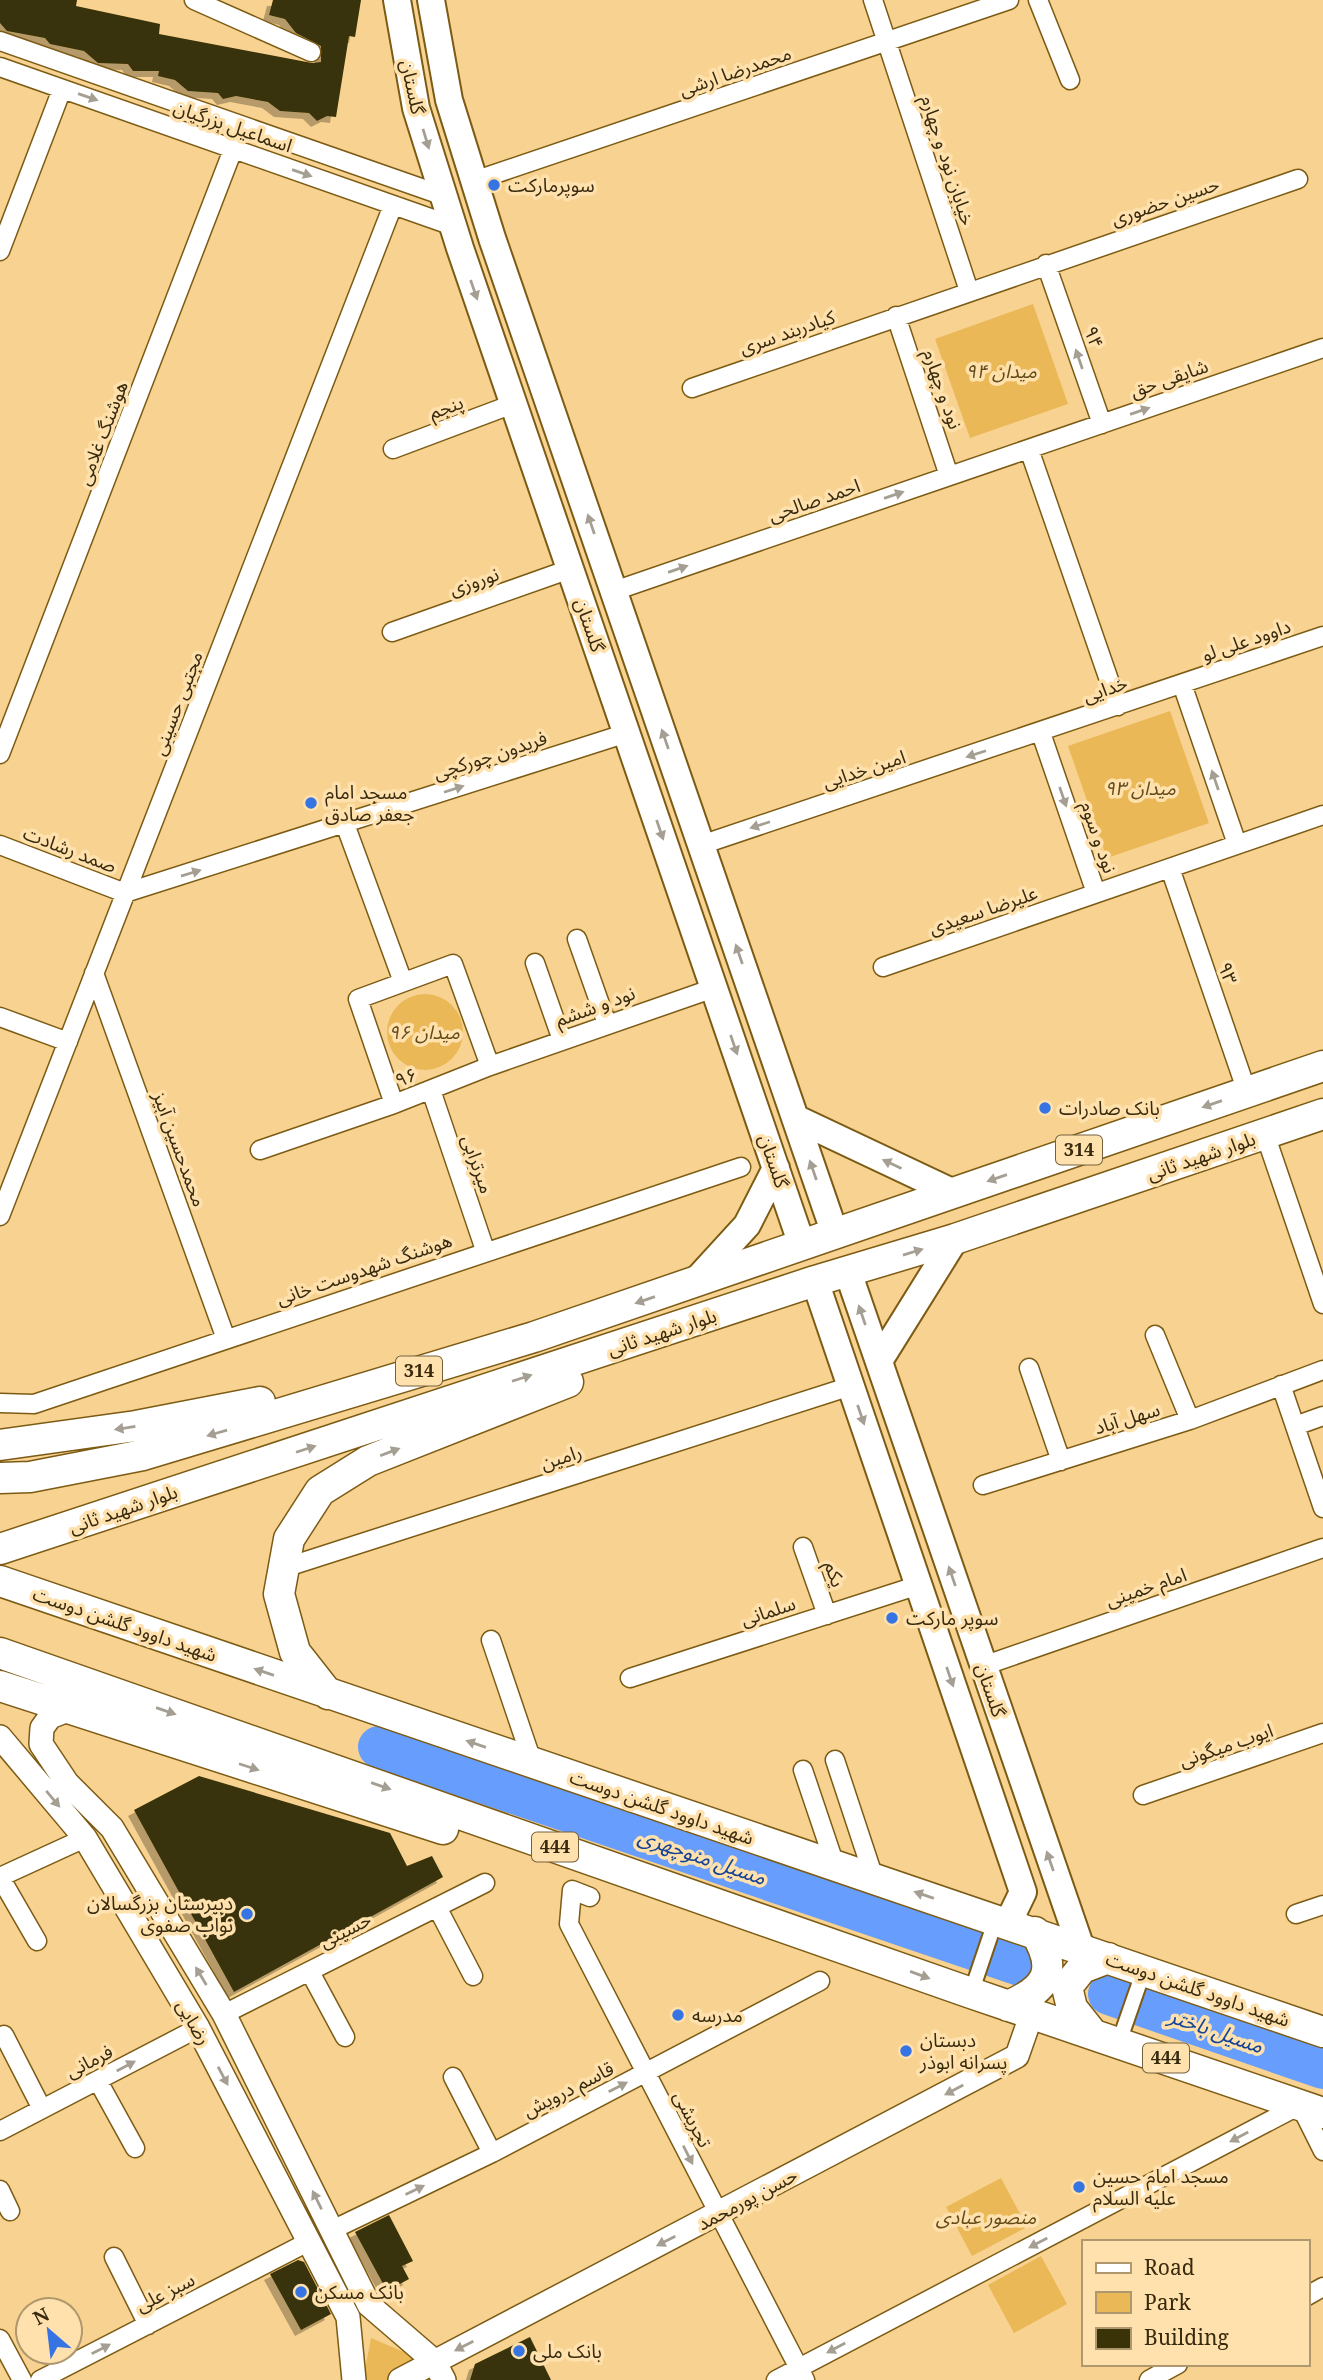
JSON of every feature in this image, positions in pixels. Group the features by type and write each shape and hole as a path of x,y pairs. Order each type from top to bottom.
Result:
{"main road":[{"name":"گلستان","path":"397,0 416,108 453,226 802,1245"},
{"name":"گلستان","path":"431,0 449,100 474,181 835,1234"},
{"path":"444,197 474,181"},
{"path":"453,226 474,181"},
{"name":"بلوار شهید ثانی","path":"0,1478 30,1477 143,1455 534,1337 1323,1066"},
{"name":"بلوار شهید ثانی","path":"0,1549 815,1281 956,1239 1323,1114"},
{"path":"795,1118 954,1193"},
{"path":"694,1283 747,1225 776,1168"},
{"path":"835,1234 848,1272"},
{"path":"878,1361 956,1239"},
{"path":"802,1245 815,1281"},
{"name":"گلستان","path":"848,1272 1062,1895 1094,1953"},
{"name":"گلستان","path":"815,1281 1023,1892"},
{"path":"328,1694 295,1652 279,1594 289,1539 320,1491 368,1461 569,1382 681,1325"},
{"path":"0,1445 136,1426 408,1374"},
{"name":"شهید داوود گلشن دوست","path":"0,1581 1323,2032"},
{"name":"444","path":"0,1653 971,1993 1311,2109"},
{"path":"0,1686 637,1891 866,1956"},
{"path":"1020,2009 1045,1980 1048,1960 1013,1925 1023,1892 1062,1895"},
{"path":"1091,2032 1072,2008 1067,1987 1073,1976 1094,1953"}],"street":[{"path":"194,0 311,52"},
{"name":"خیابان نود و چهارم","path":"873,0 969,291"},
{"name":"محمدرضا ارشی","path":"474,181 1009,0"},
{"path":"1038,0 1070,80"},
{"name":"اسماعیل بزرگیان","path":"0,41 444,197"},
{"name":"اسماعیل بزرگیان","path":"0,67 453,226"},
{"path":"0,251 62,89"},
{"name":"هوشنگ غلامی","path":"0,754 242,126"},
{"name":"حسین حضوری","path":"969,291 1297,179"},
{"name":"مجتبی حسینی","path":"1,1210 393,205"},
{"name":"۹۴","path":"1046,264 1102,424"},
{"name":"کیادربند سری","path":"692,388 969,291"},
{"name":"نود و چهارم","path":"896,316 949,476"},
{"name":"شایقی حق","path":"1029,449 1323,348"},
{"name":"پنجم","path":"393,449 513,404"},
{"path":"1029,449 1118,706"},
{"name":"احمد صالحی","path":"614,591 1029,449"},
{"name":"نوروزی","path":"392,632 570,569"},
{"name":"داوود علی لو","path":"1182,684 1323,636"},
{"path":"1182,684 1237,844"},
{"name":"خدایی","path":"1041,733 1182,684"},
{"name":"فریدون چورکچی","path":"125,893 626,733"},
{"name":"امین خدایی","path":"701,845 1041,733"},
{"name":"نود و سوم","path":"1041,733 1096,893 1323,815"},
{"path":"345,824 403,982"},
{"name":"صمد رشادت","path":"0,845 125,893"},
{"name":"۹۳","path":"1170,868 1247,1092"},
{"name":"علیرضا سعیدی","path":"883,967 1096,893"},
{"path":"577,939 607,1024"},
{"path":"535,962 562,1040"},
{"name":"۹۶","path":"453,964 490,1066 394,1104 358,999 453,964"},
{"name":"محمدحسین آبیز","path":"94,973 226,1339"},
{"name":"نود و ششم","path":"490,1066 714,988"},
{"path":"0,1017 68,1042"},
{"name":"میرترابی","path":"431,1090 485,1250"},
{"path":"260,1150 394,1104"},
{"path":"1265,1134 1323,1304"},
{"name":"هوشنگ شهدوست خانی","path":"0,1403 34,1404 485,1250 741,1167"},
{"path":"1155,1335 1190,1420"},
{"path":"1030,1368 1061,1461"},
{"name":"سهل آباد","path":"983,1485 1190,1420 1323,1370"},
{"path":"1281,1385 1323,1508"},
{"name":"رامین","path":"284,1568 851,1386"},
{"path":"1295,1426 1323,1416"},
{"name":"یکم","path":"803,1547 827,1615"},
{"name":"امام خمینی","path":"983,1666 1323,1548"},
{"name":"سلمانی","path":"631,1678 919,1584"},
{"path":"491,1640 534,1763"},
{"name":"رضایی","path":"68,1710 50,1717 42,1728 41,1744 68,1783 112,1828 225,2014 369,2305 439,2371"},
{"name":"ایوب میگونی","path":"1143,1795 1323,1733"},
{"name":"رضایی","path":"4,1742 85,1838 198,2028 348,2317 354,2380"},
{"path":"835,1760 874,1878"},
{"path":"803,1770 835,1865"},
{"path":"37,1941 0,1877 112,1828"},
{"name":"حسینی","path":"225,2014 485,1883"},
{"name":"تجریشی","path":"590,1897 572,1890 569,1924 802,2374"},
{"path":"1296,1914 1323,1905"},
{"path":"437,1907 473,1976"},
{"path":"971,1993 1013,1925"},
{"path":"1119,2042 1144,1970"},
{"path":"310,1972 345,2038"},
{"name":"قاسم درویش","path":"332,2230 492,2153 820,1981"},
{"name":"حسن پورمحمد","path":"400,2380 439,2371 719,2214 1017,2056 1020,2009"},
{"path":"198,2028 225,2014"},
{"name":"فرمانی","path":"0,2131 198,2028"},
{"path":"4,2035 42,2109"},
{"path":"453,2077 492,2153"},
{"path":"98,2081 135,2148"},
{"path":"776,2380 802,2374 1311,2109 1323,2151"},
{"path":"0,2190 10,2211"},
{"path":"310,2241 332,2230"},
{"name":"سبز علی","path":"40,2380 310,2241"},
{"path":"114,2257 148,2325"},
{"path":"0,2339 22,2380"},
{"path":"1149,2380 1174,2366"}],"green space":[{"name":"میدان ۹۴","path":"1033,304 1068,404 970,438 935,339"},
{"name":"میدان ۹۳","path":"1170,711 1209,823 1107,858 1068,746"},
{"name":"میدان ۹۶","path":"425,994 439,997 452,1005 460,1018 463,1032 460,1046 452,1059 439,1067 425,1070 411,1067 398,1059 390,1046 387,1032 390,1018 398,1005 411,997"},
{"name":"منصور عبادی","path":"1001,2178 1027,2227 972,2256 946,2207"},
{"name":"منصور عبادی","path":"1041,2256 1067,2304 1014,2333 988,2285"},
{"path":"371,2338 423,2360 433,2380 363,2380"}],"building":[{"path":"0,0 77,0 76,6 160,24 159,34 312,63 321,62 321,46 296,33 285,19 269,15 273,0 361,0 355,37 349,36 336,117 327,116 317,121 309,113 280,111 268,102 236,96 223,99 218,93 188,91 175,80 158,76 159,71 133,71 128,64 98,63 84,51 50,44 45,38 7,31 0,23"},
{"path":"199,1776 390,1833 407,1866 432,1856 443,1877 234,1992 134,1810"},
{"path":"389,2215 413,2261 402,2266 409,2279 387,2291 355,2232"},
{"name":"بانک مسکن","path":"298,2260 304,2262 331,2314 301,2330 270,2274"},
{"name":"بانک ملی","path":"530,2337 551,2380 470,2380 475,2364"}],"waterway":[{"name":"مسیل منوچهری","path":"379,1747 1026,1967"},
{"name":"مسیل باختر","path":"1109,1994 1323,2068"}],"place":[{"name":"سوپرمارکت","path":"494,185"},
{"name":"مسجد امام جعفر صادق","path":"311,803"},
{"name":"بانک صادرات","path":"1045,1108"},
{"name":"سوپر مارکت","path":"892,1618"},
{"name":"دبیرستان بزرگسالان نواب صفوی","path":"247,1914"},
{"name":"مدرسه","path":"678,2015"},
{"name":"دبستان پسرانه ابوذر","path":"906,2051"},
{"name":"مسجد امام حسین علیه السلام","path":"1079,2187"},
{"name":"بانک مسکن","path":"301,2292"},
{"name":"بانک ملی","path":"519,2351"}]}
